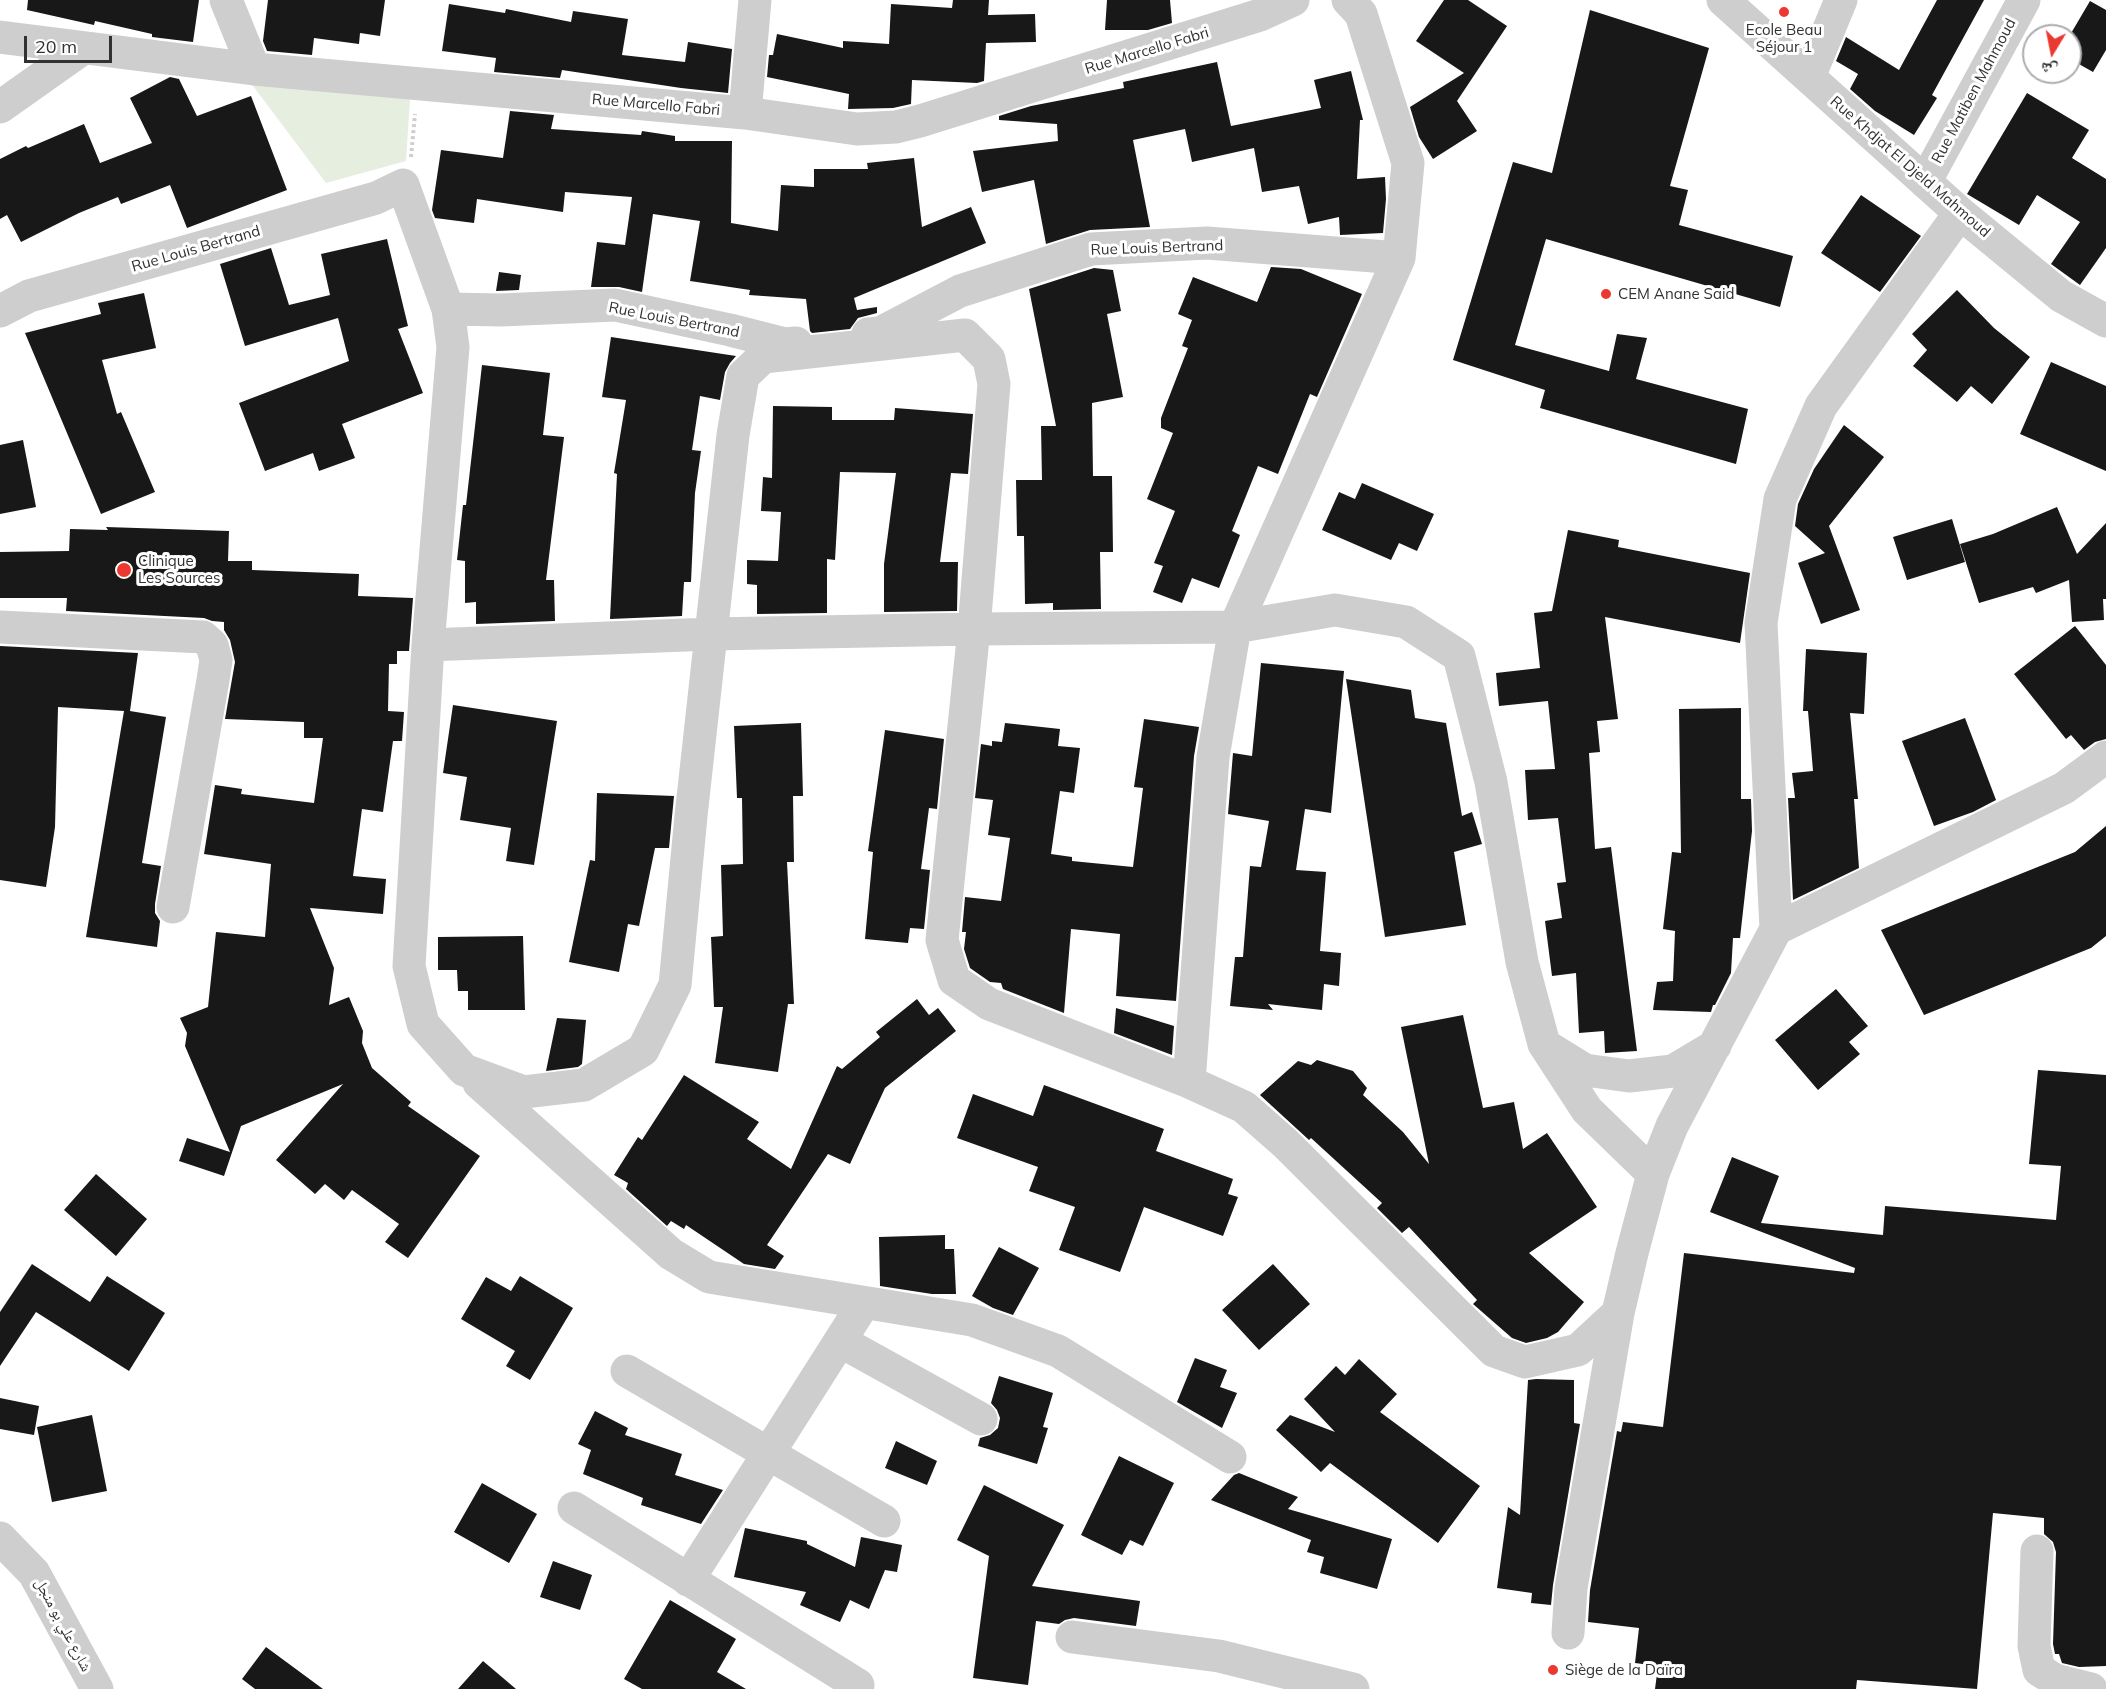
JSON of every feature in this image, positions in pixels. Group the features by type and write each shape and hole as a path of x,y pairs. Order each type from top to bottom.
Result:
{"street":[{"path":"226,0 254,69"},
{"path":"745,113 755,0"},
{"name":"Rue Marcello Fabri","path":"0,37 254,69 745,113 857,129 896,127 932,118 1249,19 1293,0"},
{"path":"1188,1082 1213,757 1235,627 1399,258 1408,163 1361,14 1348,0"},
{"name":"Rue Khdjat El Djeld Mahmoud","path":"1723,0 1960,213 2061,296 2106,321"},
{"path":"1809,77 1841,0"},
{"name":"Rue Matiben Mahmoud","path":"1925,182 2024,0"},
{"path":"0,107 82,49"},
{"path":"403,185 448,309 453,347 428,645 409,966 423,1024 464,1070 671,1254 709,1277 972,1320 1058,1351 1230,1457"},
{"name":"Rue Louis Bertrand","path":"0,311 30,296 376,198 403,185"},
{"path":"1568,1633 1571,1588 1618,1313 1653,1174 1672,1126 1776,929 1761,623 1780,499 1821,406 1960,213"},
{"name":"Rue Louis Bertrand","path":"448,309 501,310 615,305 785,344 880,333 960,291 1091,249 1207,243 1399,258"},
{"path":"464,1070 524,1092 584,1085 643,1050 675,985 711,634 733,435 742,376 763,357 965,335 989,359 994,384 975,629 942,940 954,980 989,1004 1188,1082 1244,1107 1285,1143 1494,1351 1525,1362 1578,1350 1618,1313"},
{"path":"428,645 711,634 1235,627 1335,610 1406,622 1458,656 1491,782 1522,963 1544,1044 1587,1110 1653,1174"},
{"path":"0,627 203,637 212,645 216,660 173,907"},
{"path":"1776,929 2064,788 2106,757"},
{"path":"1544,1044 1585,1070 1629,1076 1673,1071 1715,1046"},
{"path":"688,1580 864,1303"},
{"path":"840,1341 981,1419"},
{"path":"627,1371 884,1521"},
{"path":"574,1508 858,1685"},
{"name":"شارع علي بو منجل","path":"0,1538 34,1573 97,1689"},
{"path":"2037,1551 2034,1646 2039,1670 2055,1680 2091,1689"},
{"path":"1072,1637 1219,1656 1353,1689"}],"path":[{"path":"403,185 411,158 417,83"}],"green space":[{"path":"250,82 410,99 406,161 326,183"}],"building":[{"path":"28,0 199,0 193,42 152,37 152,34 95,21 94,25 27,10"},
{"path":"268,0 385,0 380,36 360,33 359,44 314,38 312,55 267,51 263,41"},
{"path":"953,0 989,0 988,15 1035,14 1036,42 986,43 984,81 977,83 912,80 911,104 893,108 848,109 849,94 767,77 769,55 773,55 777,34 843,48 843,41 889,44 891,4 952,8"},
{"path":"1107,0 1170,0 1172,23 1148,30 1105,30"},
{"path":"1444,0 1468,0 1507,26 1457,101 1477,131 1433,159 1419,137 1410,107 1464,73 1416,41"},
{"path":"1937,0 1984,0 1932,95 1937,98 1914,135 1875,111 1850,89 1858,74 1836,61 1846,37 1899,70"},
{"path":"2090,1 2106,10 2106,50 2093,72 2082,66 2082,24 2076,24"},
{"path":"449,4 505,13 506,9 571,22 573,11 628,19 622,55 685,62 688,42 732,49 728,93 562,70 560,78 494,72 496,58 442,51"},
{"path":"1590,10 1709,48 1670,186 1688,190 1679,225 1793,256 1780,307 1546,239 1515,345 1609,371 1617,334 1647,338 1636,379 1748,409 1736,464 1540,408 1545,390 1453,360 1513,162 1552,173"},
{"path":"1217,62 1231,126 1321,108 1314,80 1351,71 1363,120 1360,120 1357,179 1385,177 1383,233 1340,235 1339,217 1308,224 1299,186 1262,192 1254,148 1192,162 1185,129 1133,140 1150,227 1090,230 1046,244 1034,180 982,192 973,151 1058,141 1057,124 999,120 999,116 1031,106 1124,88 1123,82"},
{"path":"170,77 179,79 197,116 251,96 287,190 187,228 170,185 121,204 118,197 79,213 21,242 7,215 0,219 0,159 26,146 28,148 84,124 100,163 152,143 130,98"},
{"path":"2027,93 2089,130 2072,158 2106,179 2106,248 2080,285 2051,264 2080,222 2037,195 2019,225 1967,194"},
{"path":"510,111 554,115 551,129 641,135 642,131 675,136 675,141 732,141 731,223 778,231 781,185 814,187 814,169 868,169 867,163 914,158 922,227 971,207 986,243 854,298 857,310 877,307 877,313 858,318 850,329 812,333 806,299 749,295 750,290 690,281 700,221 653,214 642,292 619,287 591,287 597,242 625,245 632,197 565,192 563,212 477,199 474,223 435,218 432,210 441,150 503,158"},
{"path":"1861,195 1921,236 1880,292 1821,253"},
{"path":"387,239 408,326 398,329 423,393 342,424 355,458 319,471 313,453 265,471 239,403 349,361 338,318 245,346 220,264 271,248 289,305 330,295 321,254"},
{"path":"1271,267 1301,269 1362,294 1317,397 1310,394 1278,474 1258,466 1232,531 1240,535 1219,588 1192,578 1182,603 1153,592 1163,566 1154,563 1175,511 1147,499 1173,433 1161,428 1161,418 1188,348 1182,346 1192,320 1178,314 1193,277 1257,302"},
{"path":"1094,268 1113,270 1121,311 1107,314 1123,397 1092,403 1093,476 1112,476 1113,552 1100,552 1101,609 1053,610 1053,603 1025,604 1024,536 1017,536 1016,480 1042,480 1041,426 1056,426 1029,289"},
{"path":"499,272 521,275 519,290 496,291"},
{"path":"1957,290 1994,328 2030,357 1992,404 1971,386 1957,402 1913,366 1927,350 1912,334"},
{"path":"144,293 156,348 102,360 117,414 121,412 155,492 101,514 25,333 101,314 98,303"},
{"path":"611,337 736,356 725,372 720,400 700,396 692,450 701,451 695,493 691,582 684,582 682,616 610,619 617,474 614,473 626,400 602,397"},
{"path":"2051,362 2106,386 2106,471 2020,434"},
{"path":"482,365 550,373 543,435 564,437 546,580 554,580 555,621 476,624 476,602 465,603 465,561 457,560 463,505 466,505"},
{"path":"773,406 832,407 832,420 894,420 895,408 973,414 968,474 951,473 940,562 958,562 957,611 884,612 884,564 896,473 840,472 835,560 827,559 827,613 757,614 757,585 747,584 747,560 778,561 781,512 761,511 763,477 772,478"},
{"path":"1844,425 1884,457 1829,526 1860,610 1821,624 1798,563 1825,553 1795,526 1798,504 1814,469"},
{"path":"23,440 36,507 0,514 0,445"},
{"path":"1362,483 1434,514 1417,551 1399,543 1391,560 1322,530 1339,492 1355,499"},
{"path":"2057,507 2077,554 2106,523 2104,620 2072,622 2069,580 2036,593 2033,587 1979,603 1960,544 1993,534"},
{"path":"1952,519 1965,562 1907,580 1893,537"},
{"path":"106,527 229,531 228,561 252,561 252,570 359,574 358,596 413,598 409,651 397,651 397,664 389,664 388,711 404,712 402,741 393,741 383,812 362,809 353,876 386,879 383,914 310,908 334,968 329,1005 349,997 363,1031 362,1043 372,1068 411,1102 408,1106 480,1156 408,1258 385,1242 399,1224 352,1190 344,1200 325,1184 315,1194 276,1160 343,1084 241,1126 224,1176 179,1161 187,1138 230,1152 185,1046 187,1033 180,1018 208,1007 216,932 265,937 271,864 204,854 215,785 242,789 241,794 314,803 323,738 304,738 304,722 225,719 235,662 230,640 224,630 224,622 204,618 66,611 67,598 0,598 0,552 69,551 70,529 108,530"},
{"path":"1568,530 1619,540 1618,547 1750,573 1740,643 1605,617 1618,719 1597,721 1600,752 1589,753 1595,849 1611,847 1637,1051 1605,1053 1604,1031 1579,1033 1576,973 1552,976 1545,921 1562,918 1557,883 1566,882 1558,818 1528,820 1525,770 1555,769 1548,701 1499,706 1496,673 1540,668 1534,613 1552,611"},
{"path":"2075,626 2106,665 2106,739 2095,742 2084,750 2071,735 2066,739 2014,674"},
{"path":"0,646 138,653 130,711 166,717 142,863 161,866 155,904 155,913 160,921 157,947 86,937 124,711 58,707 55,827 46,887 0,880"},
{"path":"1806,649 1867,653 1864,714 1850,713 1858,799 1854,799 1859,868 1793,900 1788,798 1795,798 1792,773 1813,771 1808,711 1803,711"},
{"path":"1261,663 1344,671 1331,813 1305,809 1296,870 1326,872 1320,951 1341,953 1339,986 1324,984 1322,1010 1268,1004 1273,1010 1230,1006 1235,957 1243,957 1250,866 1261,867 1269,821 1228,814 1233,753 1252,756"},
{"path":"1346,679 1411,690 1415,718 1446,723 1462,816 1472,812 1482,844 1454,852 1466,925 1385,937"},
{"path":"453,705 557,721 534,865 506,861 511,828 460,820 467,777 443,773"},
{"path":"1741,708 1741,799 1751,799 1752,831 1740,938 1733,938 1731,973 1711,1012 1653,1010 1657,982 1673,981 1675,931 1663,929 1672,852 1681,853 1679,709"},
{"path":"1965,718 1996,800 1973,812 1934,826 1902,741"},
{"path":"1144,719 1199,727 1194,756 1176,1001 1116,996 1120,934 1071,929 1064,1013 1003,989 1001,983 990,982 970,968 964,949 966,932 962,932 965,897 1001,901 1010,838 988,835 993,800 975,798 981,744 992,746 992,741 1002,742 1005,723 1060,729 1058,746 1080,748 1074,793 1060,791 1051,854 1072,857 1072,861 1133,867 1143,788 1134,787"},
{"path":"801,723 803,796 793,796 794,862 787,862 794,1004 788,1004 778,1072 715,1063 723,1007 714,1007 711,937 723,936 721,865 743,864 742,798 737,798 734,726"},
{"path":"885,730 944,739 937,809 929,808 921,869 930,870 924,929 910,928 908,943 865,939 873,852 868,851"},
{"path":"597,793 674,796 669,848 655,848 639,926 628,924 619,972 569,962 590,860 595,861"},
{"path":"2106,826 2106,936 2091,948 1924,1015 1881,930 2075,852"},
{"path":"523,936 525,1010 468,1010 468,991 458,991 457,970 438,970 438,937"},
{"path":"1836,989 1868,1026 1849,1042 1860,1054 1818,1090 1775,1040"},
{"path":"917,999 929,1015 938,1008 956,1031 885,1088 850,1164 828,1154 767,1245 784,1256 775,1269 744,1264 686,1225 684,1229 671,1221 667,1226 626,1189 628,1183 614,1175 638,1137 642,1140 684,1075 759,1122 747,1139 791,1169 837,1066 842,1069 880,1037 876,1032"},
{"path":"1116,1008 1174,1026 1172,1055 1114,1033"},
{"path":"1463,1015 1483,1108 1514,1102 1523,1149 1547,1133 1597,1207 1529,1253 1584,1302 1558,1332 1547,1338 1526,1343 1512,1338 1473,1304 1477,1300 1409,1227 1402,1233 1377,1208 1382,1203 1260,1095 1298,1061 1311,1065 1317,1060 1353,1071 1367,1088 1363,1095 1403,1132 1429,1164 1401,1027"},
{"path":"557,1018 586,1020 582,1064 578,1067 546,1071"},
{"path":"2038,1070 2106,1075 2106,1666 2079,1667 2062,1663 2059,1654 2055,1654 2053,1644 2056,1552 2053,1542 2044,1534 2044,1518 1993,1513 1977,1689 1857,1680 1856,1689 1655,1689 1658,1666 1635,1663 1639,1628 1588,1622 1590,1590 1617,1431 1621,1432 1623,1422 1663,1427 1684,1253 1854,1273 1855,1268 1710,1212 1732,1157 1779,1176 1761,1223 1883,1235 1885,1206 2056,1220 2061,1166 2029,1164"},
{"path":"1044,1085 1164,1129 1156,1151 1233,1179 1228,1194 1238,1197 1223,1236 1144,1207 1120,1272 1059,1250 1075,1207 1029,1191 1038,1167 957,1138 973,1094 1033,1116"},
{"path":"96,1174 147,1219 116,1256 64,1210"},
{"path":"945,1235 945,1249 954,1249 956,1294 932,1294 880,1286 879,1237"},
{"path":"999,1247 1039,1268 1013,1315 993,1308 972,1296"},
{"path":"32,1264 90,1302 107,1276 165,1313 129,1371 36,1312 0,1366 0,1312"},
{"path":"1273,1264 1310,1304 1259,1350 1222,1310"},
{"path":"520,1276 573,1308 530,1380 506,1366 515,1351 461,1319 486,1277 511,1291"},
{"path":"1195,1358 1227,1370 1220,1387 1237,1393 1222,1428 1177,1402"},
{"path":"1359,1359 1397,1394 1380,1412 1480,1486 1438,1543 1330,1463 1321,1472 1276,1430 1290,1415 1335,1432 1304,1399 1336,1366 1345,1375"},
{"path":"999,1376 1053,1393 1043,1427 1048,1428 1037,1464 978,1446 980,1438 990,1435 998,1428 1000,1418 991,1403"},
{"path":"1528,1380 1574,1380 1574,1423 1580,1424 1551,1605 1531,1603 1532,1593 1497,1588 1508,1507 1520,1515"},
{"path":"0,1398 39,1406 34,1435 0,1429"},
{"path":"595,1411 628,1428 625,1435 682,1454 675,1475 723,1490 701,1524 641,1505 643,1498 583,1474 591,1450 578,1444"},
{"path":"92,1415 107,1491 52,1502 37,1427"},
{"path":"896,1441 937,1461 927,1485 885,1468"},
{"path":"1119,1456 1174,1483 1143,1546 1130,1540 1122,1555 1081,1535"},
{"path":"1239,1473 1298,1497 1288,1509 1392,1539 1377,1589 1320,1573 1324,1557 1307,1552 1311,1540 1211,1500 1234,1475"},
{"path":"482,1483 537,1514 509,1563 454,1532"},
{"path":"984,1485 1064,1525 1032,1586 1140,1601 1136,1626 1074,1618 1059,1624 1036,1621 1028,1685 973,1678 989,1556 957,1540"},
{"path":"745,1528 807,1541 807,1544 855,1567 861,1537 902,1545 897,1572 885,1570 869,1609 850,1600 840,1622 800,1605 806,1592 734,1577"},
{"path":"553,1561 592,1575 580,1610 540,1597"},
{"path":"670,1600 736,1639 717,1672 746,1689 642,1689 624,1679"},
{"path":"266,1647 323,1689 255,1689 242,1679"},
{"path":"483,1661 516,1689 458,1689"}],"place":[{"name":"Ecole Beau Séjour 1","path":"1784,12"},
{"name":"CEM Anane Said","path":"1606,294"},
{"name":"Clinique Les Sources","path":"124,570"},
{"name":"Siège de la Daïra","path":"1553,1670"}]}
